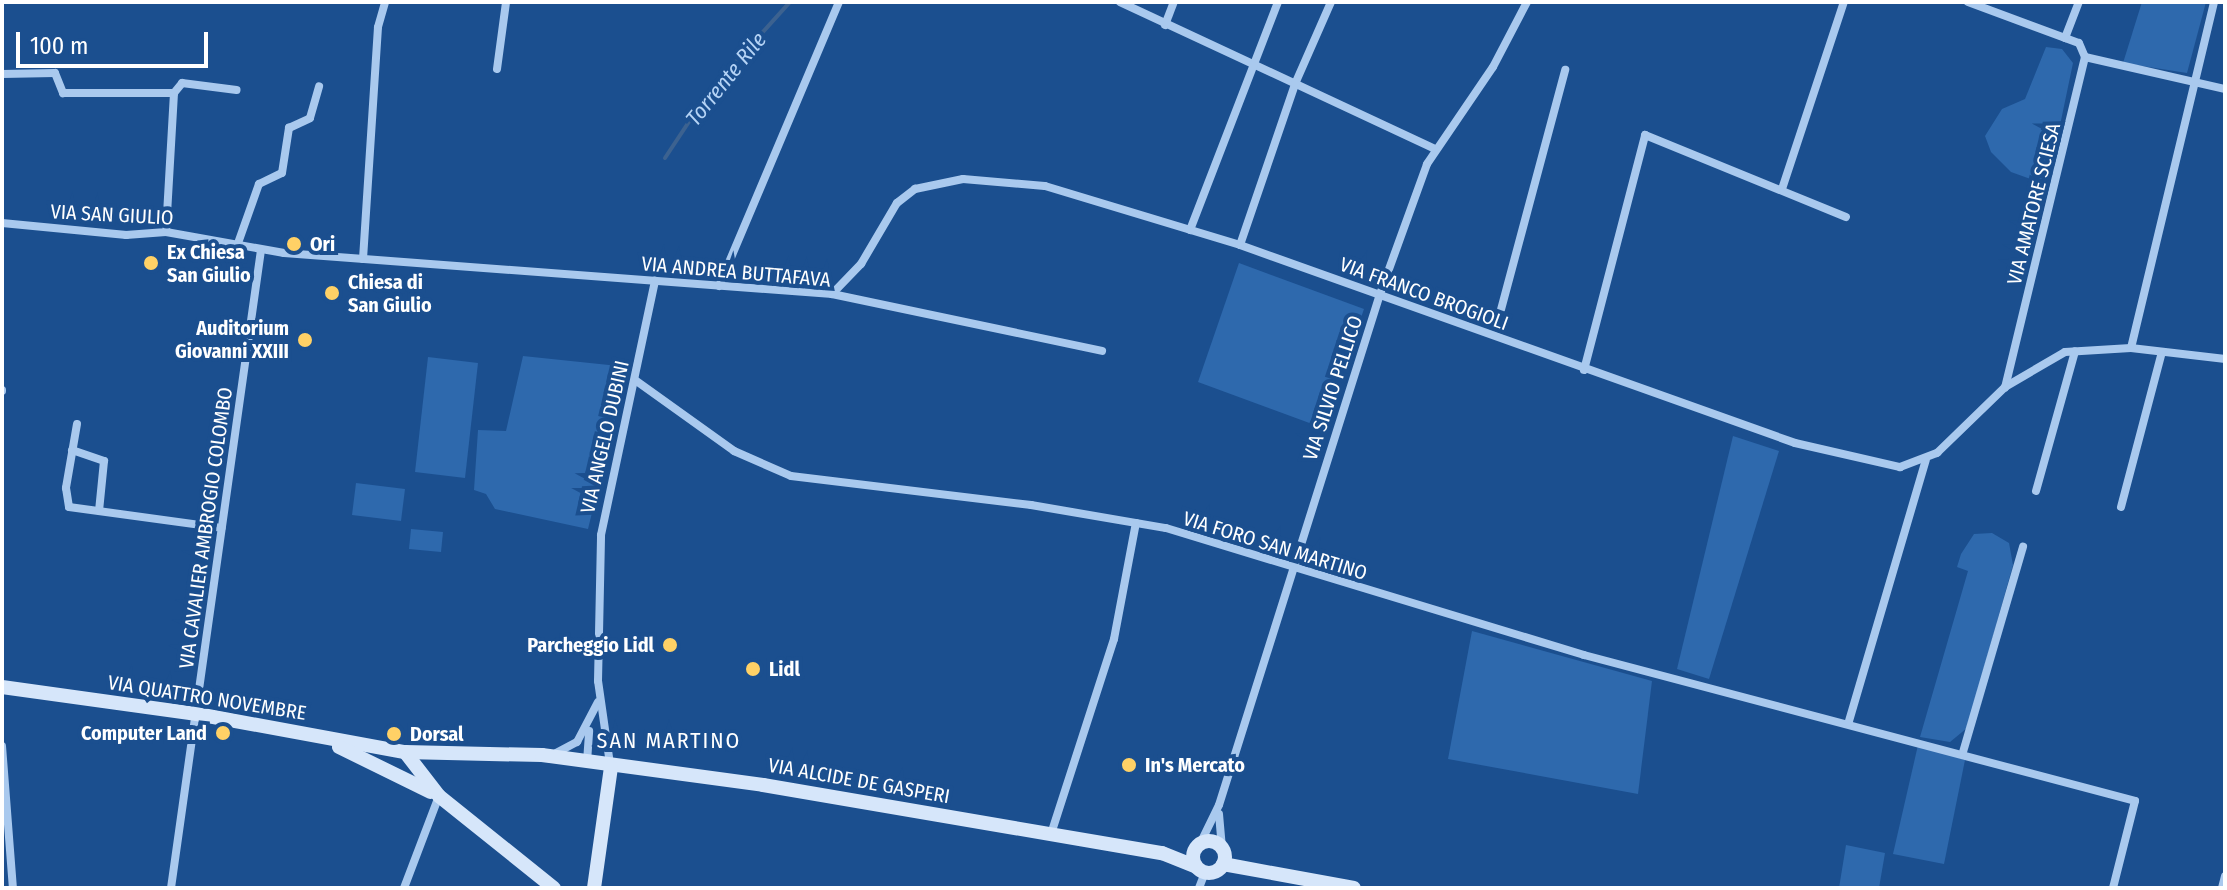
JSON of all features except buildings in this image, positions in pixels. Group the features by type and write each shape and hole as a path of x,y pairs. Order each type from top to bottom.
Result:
{"main road":[{"name":"VIA QUATTRO NOVEMBRE","path":"2,687 197,714 405,752"},
{"path":"302,733 439,796"},
{"name":"VIA ALCIDE DE GASPERI","path":"405,752 542,755 611,767 763,785 1162,853 1200,870"},
{"path":"405,752 439,796 554,888"},
{"path":"594,888 611,767"},
{"path":"1223,864 1222,849 1214,842 1198,846 1200,870 1223,864 1354,888"},
{"name":"VIA ALCIDE DE GASPERI","path":"1162,853 1198,846"}],"street":[{"path":"363,259 372,99 385,2"},
{"path":"497,69 506,2"},
{"path":"719,286 839,2"},
{"path":"1120,2 1435,149"},
{"path":"1165,25 1174,2"},
{"path":"1190,230 1250,65 1278,2"},
{"path":"1240,245 1295,84 1331,2"},
{"name":"VIA SILVIO PELLICO","path":"1198,846 1219,805 1380,294 1435,149 1493,67 1527,2"},
{"path":"1782,189 1844,2"},
{"path":"1968,2 2079,43 2085,57 2225,89"},
{"path":"2065,38 2079,2"},
{"path":"2131,348 2214,2"},
{"name":"VIA AMATORE SCIESA","path":"2005,387 2085,57"},
{"path":"1499,317 1565,70"},
{"path":"2,74 55,73 63,93 174,93"},
{"path":"166,232 174,93 182,83 237,90"},
{"path":"237,246 259,184 282,173 289,128 310,118 319,86"},
{"path":"1584,370 1645,135 1846,217"},
{"name":"VIA FRANCO BROGIOLI","path":"832,294 861,264 897,203 935,183 999,180 1045,186 1240,245 1495,334 1584,370 1874,465 1900,467 1926,460"},
{"name":"VIA SAN GIULIO","path":"2,223 126,235 166,232 261,250 363,259"},
{"name":"VIA CAVALIER AMBROGIO COLOMBO","path":"171,888 261,250"},
{"name":"VIA ANDREA BUTTAFAVA","path":"363,259 832,294 1102,351"},
{"name":"VIA ANGELO DUBINI","path":"611,767 604,749 600,698 601,535 612,464 635,380 655,281"},
{"path":"1849,721 1926,460 2020,375 2075,351 2131,348 2225,359"},
{"path":"2036,491 2075,351"},
{"path":"2121,507 2162,352"},
{"name":"VIA FORO SAN MARTINO","path":"635,380 734,451 791,476 1136,523 1584,655 1849,721 2135,801 2113,888"},
{"path":"77,424 65,498 69,507 222,528"},
{"path":"72,450 104,461 99,511"},
{"path":"1051,834 1114,639 1136,523"},
{"path":"1963,752 2023,547"},
{"name":"VIA ANGELO DUBINI","path":"587,762 590,726 600,698"},
{"path":"542,755 571,748 590,726"},
{"path":"2,746 13,888"},
{"path":"404,888 439,796"},
{"name":"VIA SILVIO PELLICO","path":"1219,805 1222,849"},
{"path":"1199,888 1200,870"},
{"path":"2222,888 2225,876"}],"shaded area":[{"path":"2142,2 2206,2 2187,73 2123,63"},
{"path":"2046,47 2062,49 2073,63 2049,178 2039,182 2011,172 1991,152 1985,136 2002,109 2025,99"},
{"path":"1239,263 1364,309 1323,428 1198,382"},
{"path":"523,356 628,367 588,529 495,509 486,494 474,490 478,430 506,431"},
{"path":"428,357 478,363 465,478 415,472"},
{"path":"1733,436 1779,451 1709,679 1677,669"},
{"path":"356,483 405,489 401,521 352,515"},
{"path":"411,529 443,532 441,552 409,549"},
{"path":"1992,533 2009,543 2013,565 1967,728 1950,742 1920,737 1968,571 1957,567 1961,554 1974,534"},
{"path":"1472,631 1652,681 1638,794 1448,759"},
{"path":"1918,745 1965,760 1944,864 1893,854"},
{"path":"1846,845 1885,853 1879,888 1839,888"}],"waterway":[{"name":"Torrente Rile","path":"665,158 708,93 790,2"}],"tunnel":[{"path":"1496,330 1499,317"}],"place":[{"name":"Ori","path":"294,244"},
{"name":"Ex Chiesa San Giulio","path":"151,263"},
{"name":"Chiesa di San Giulio","path":"332,293"},
{"name":"Auditorium Giovanni XXIII","path":"305,340"},
{"name":"Parcheggio Lidl","path":"670,645"},
{"name":"Lidl","path":"753,669"},
{"name":"Computer Land","path":"223,733"},
{"name":"Dorsal","path":"394,734"},
{"name":"In's Mercato","path":"1129,765"}],"district":[{"name":"SAN MARTINO","path":"669,741"}]}
